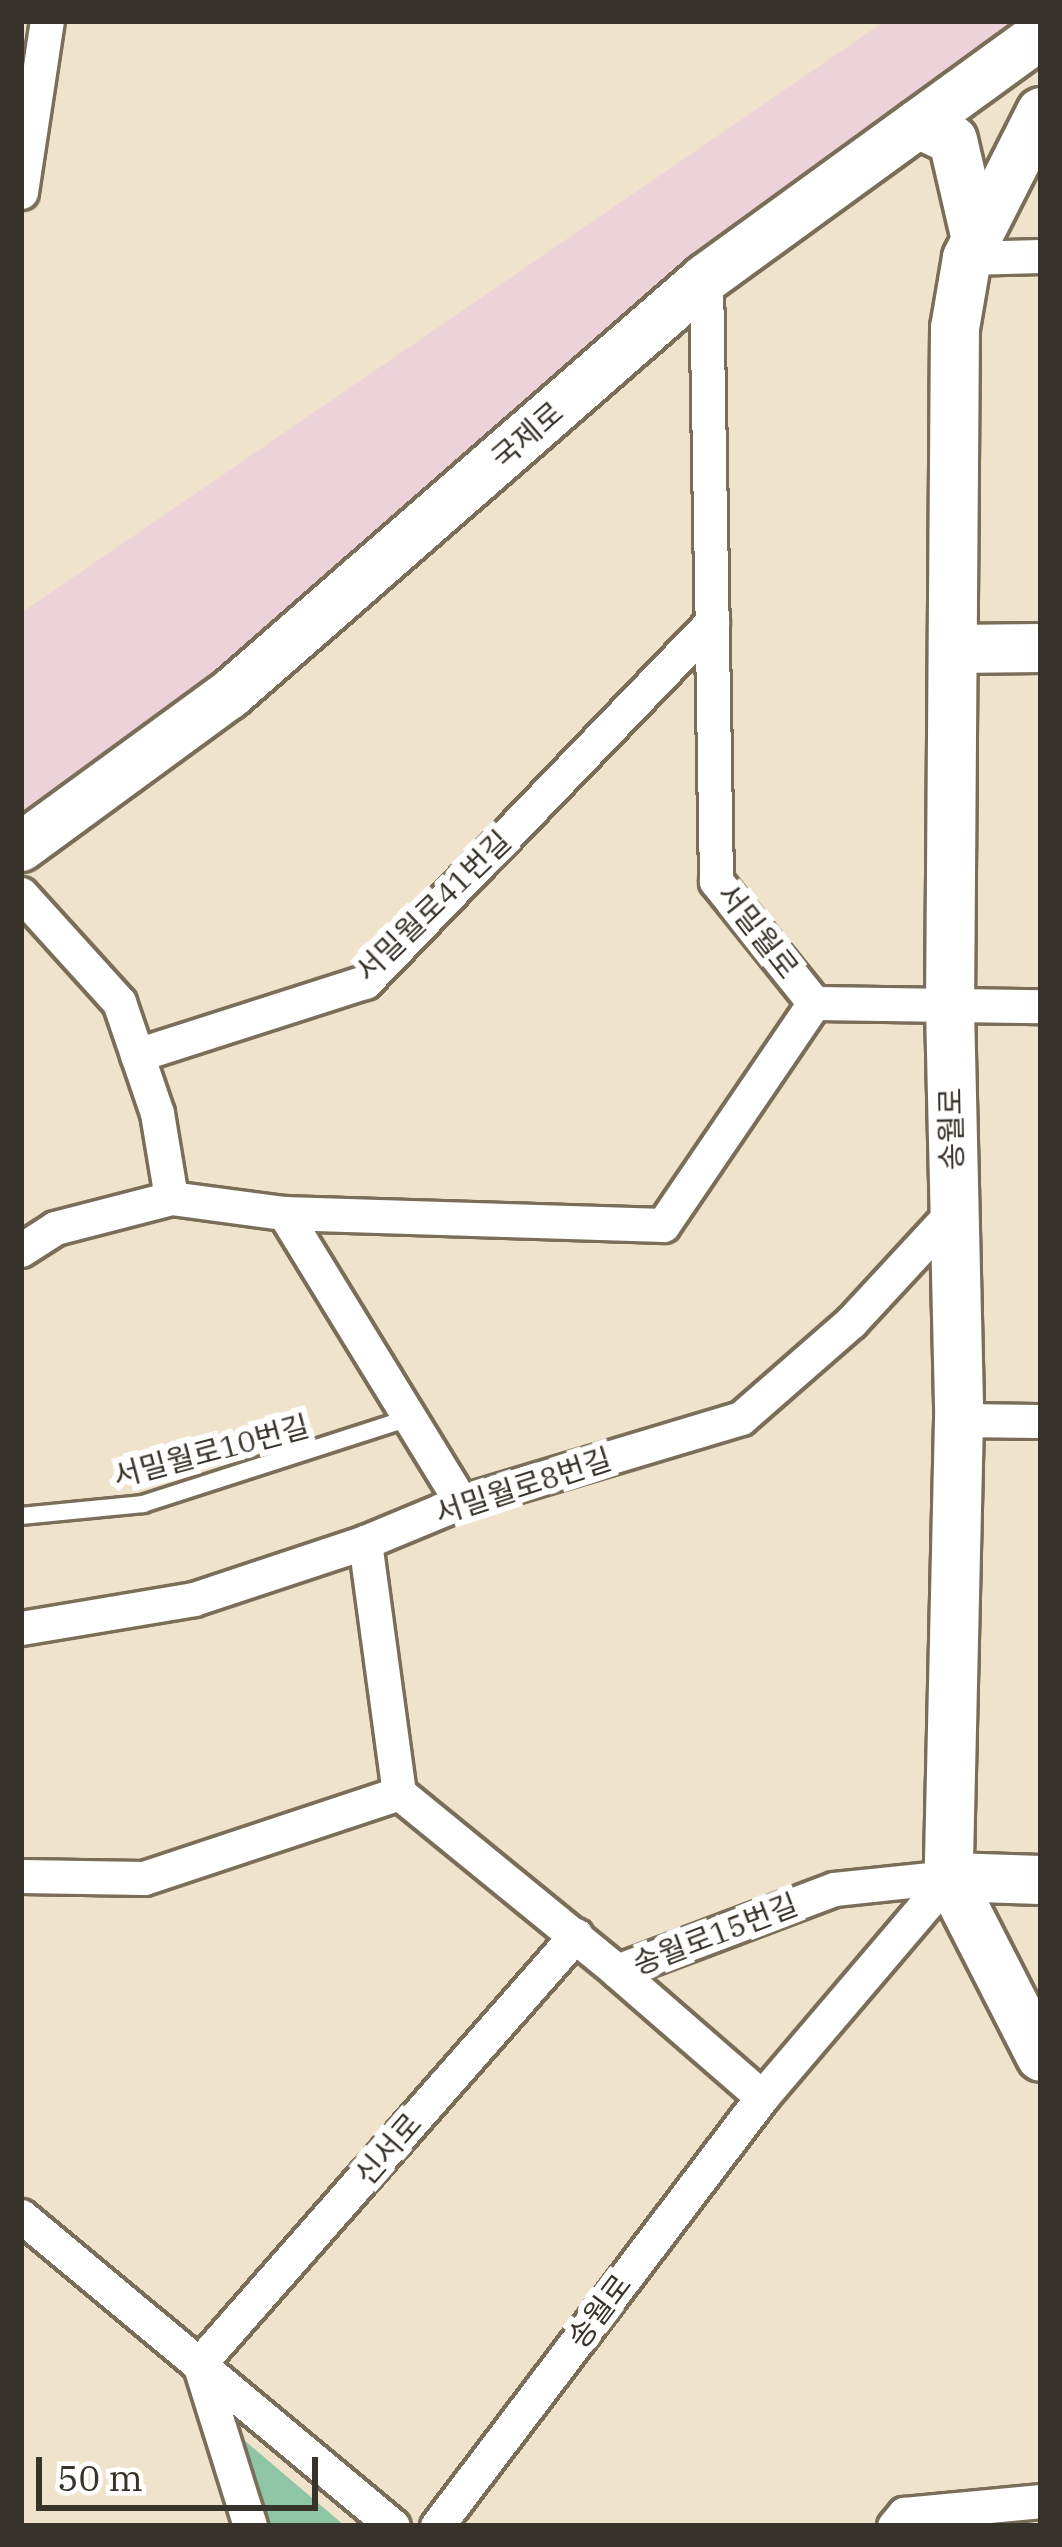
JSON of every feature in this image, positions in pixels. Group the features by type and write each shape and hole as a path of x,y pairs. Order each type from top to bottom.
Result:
{"street":[{"path":"21,192 47,21"},
{"name":"국제로","path":"21,848 229,695 706,278 1041,34"},
{"name":"송월로","path":"437,2526 762,2097 949,1877 959,1420 950,1008 955,328 971,249 1041,112"},
{"path":"918,124 953,140 971,249 1041,256"},
{"name":"서밀월로","path":"21,1250 55,1228 171,1198 284,1214 663,1226 814,1003 716,881 706,278"},
{"name":"서밀월로41번길","path":"137,1055 365,982 712,622"},
{"path":"953,649 1041,648"},
{"path":"21,894 119,1002 157,1114 171,1198"},
{"path":"814,1003 1041,1006"},
{"path":"284,1214 461,1502"},
{"name":"서밀월로8번길","path":"21,1628 194,1599 365,1542 461,1502 741,1418 851,1322 952,1214"},
{"path":"959,1420 1041,1421"},
{"path":"21,1876 144,1878 399,1793 365,1542"},
{"name":"송월로15번길","path":"399,1793 616,1971 834,1889 949,1877"},
{"path":"1041,1880 949,1877 1041,2057"},
{"name":"신서로","path":"200,2364 576,1935"},
{"path":"616,1971 762,2097"},
{"path":"21,2216 393,2526"},
{"path":"200,2364 250,2526"},
{"path":"894,2526 904,2514 1041,2501"}],"lane":[{"name":"서밀월로10번길","path":"21,1516 143,1504 410,1418"}],"shaded area":[{"path":"885,21 1041,21 219,684 21,827 21,613"}],"green space":[{"path":"230,2428 345,2526 262,2526"}]}
